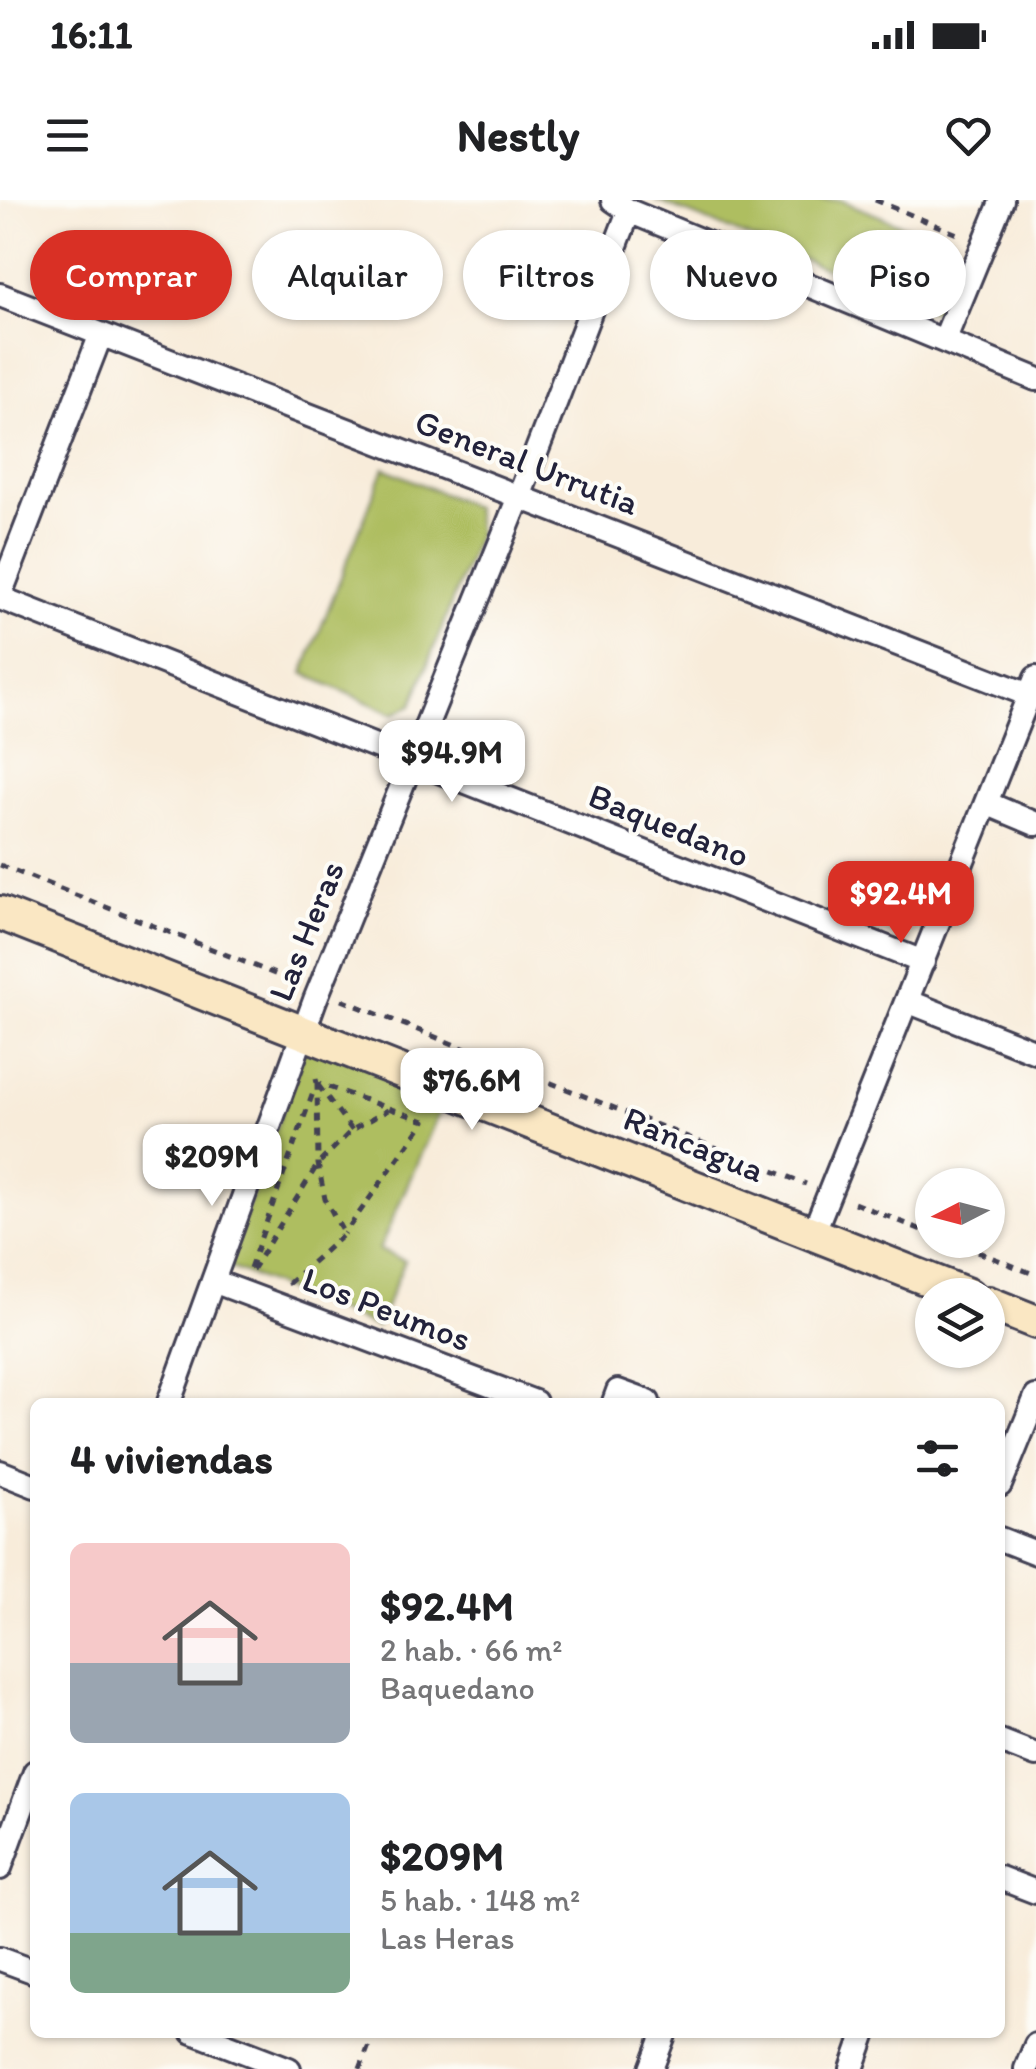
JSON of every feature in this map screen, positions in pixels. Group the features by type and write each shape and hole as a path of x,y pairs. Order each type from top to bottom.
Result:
{"main road":[{"name":"Rancagua","path":"0,913 925,1278"},
{"path":"1005,1310 1036,1322"}],"street":[{"path":"944,341 1002,200"},
{"path":"621,205 1036,379"},
{"name":"Las Heras","path":"170,1398 303,1032 519,497 621,205"},
{"name":"General Urrutia","path":"0,296 519,497 1033,686"},
{"path":"0,597 101,334"},
{"name":"Baquedano","path":"0,597 922,962"},
{"path":"814,1234 1033,686"},
{"path":"986,804 1036,824"},
{"path":"907,1000 1036,1052"},
{"name":"Los Peumos","path":"213,1281 524,1398"},
{"path":"1005,1472 1036,1397"},
{"path":"0,1472 30,1484"},
{"path":"1005,1542 1036,1553"},
{"path":"1005,1743 1036,1755"},
{"path":"0,1868 30,1786"},
{"path":"1005,1880 1036,1892"},
{"path":"0,1959 30,1970"},
{"path":"209,2038 289,2069"},
{"path":"651,2069 663,2038"},
{"path":"852,2069 863,2038"},
{"path":"1026,2069 1036,2045"}],"path":[{"path":"875,200 983,245"},
{"path":"0,865 915,1227"},
{"path":"316,1083 352,1130"},
{"path":"316,1083 246,1281 318,1164 352,1130 390,1108"},
{"path":"316,1083 318,1164 325,1199 344,1234"},
{"path":"290,1283 344,1234 425,1121"},
{"path":"993,1258 1036,1275"},
{"path":"360,2069 372,2038"}],"green space":[{"path":"655,200 840,200 914,230 833,230 833,271 813,263 813,230 730,230"},
{"path":"384,468 474,507 478,534 412,705 393,714 303,673"},
{"path":"309,1036 448,1092 379,1250 405,1261 377,1327 227,1266"}]}
